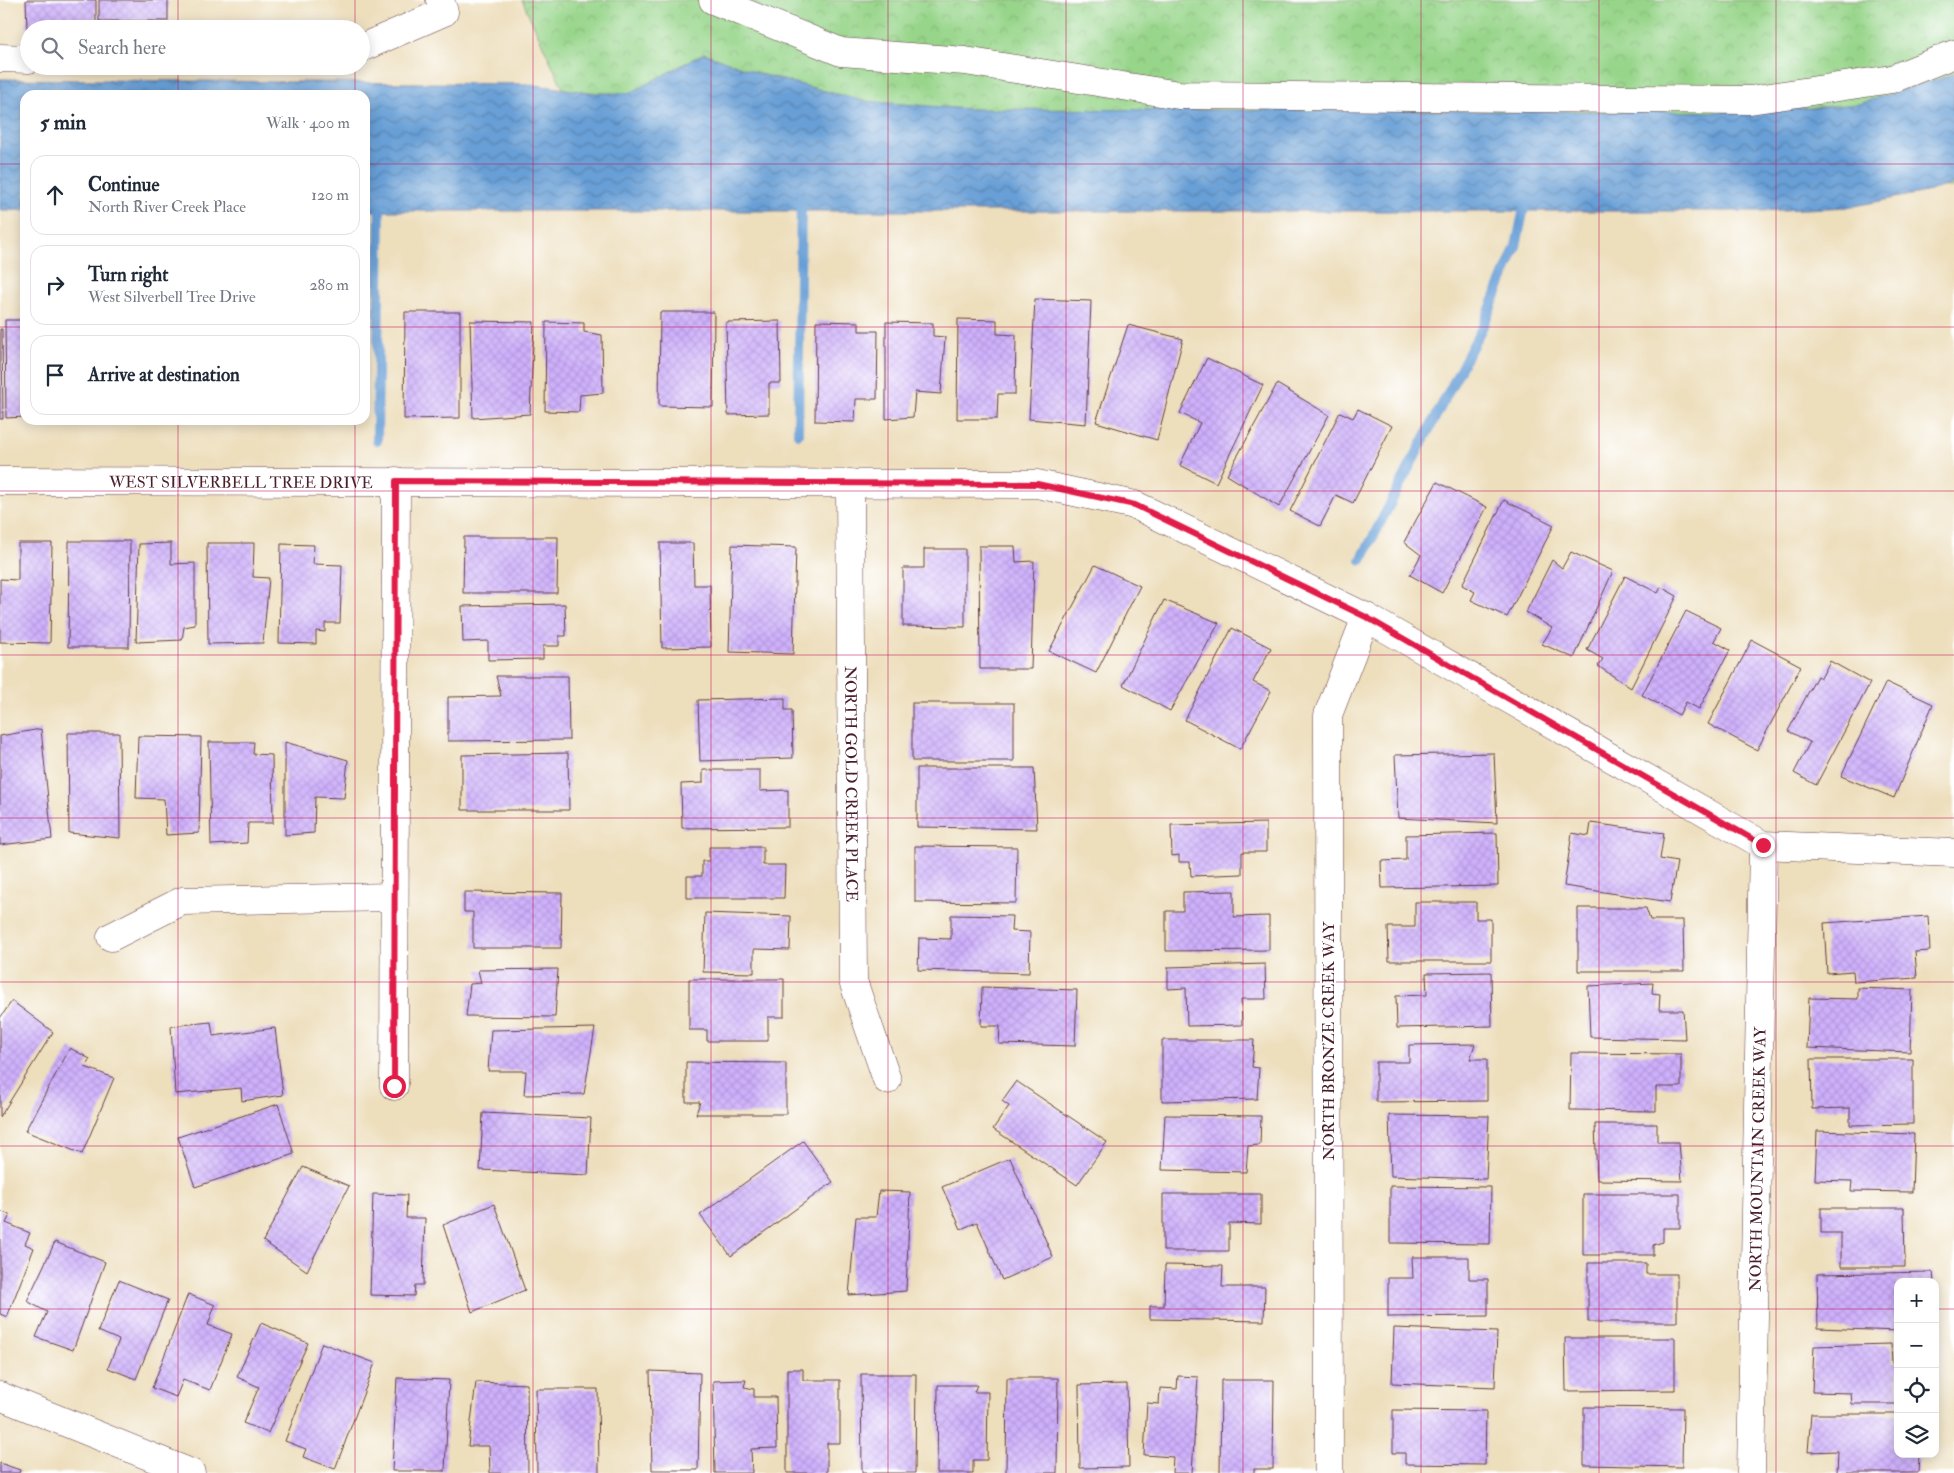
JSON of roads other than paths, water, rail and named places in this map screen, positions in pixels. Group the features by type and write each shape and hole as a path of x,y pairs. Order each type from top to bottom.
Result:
{"street":[{"path":"370,44 444,12 440,0"},
{"path":"713,0 841,52 965,61 1179,96 1750,100 1892,79 1954,54"},
{"path":"0,58 20,59"},
{"name":"WEST SILVERBELL TREE DRIVE","path":"0,481 1037,484 1135,505 1366,617 1763,845 1954,854"},
{"path":"394,1086 396,481"},
{"name":"NORTH GOLD CREEK PLACE","path":"850,483 853,981 887,1080"},
{"name":"NORTH BRONZE CREEK WAY","path":"1329,1473 1328,715 1366,617"},
{"name":"NORTH MOUNTAIN CREEK WAY","path":"1751,1473 1763,845"},
{"path":"111,937 182,901 394,897"},
{"path":"0,1396 190,1473"}],"water":[{"path":"704,53 760,74 864,101 968,109 1761,112 1858,104 1954,74 1954,183 1930,191 1850,207 1759,211 370,211 370,90 20,90 20,210 0,210 0,79 527,84 597,93 630,93"}],"waterway":[{"path":"798,434 801,198"},
{"path":"377,441 380,199"},
{"path":"1361,560 1484,324 1516,246 1526,199"}]}
